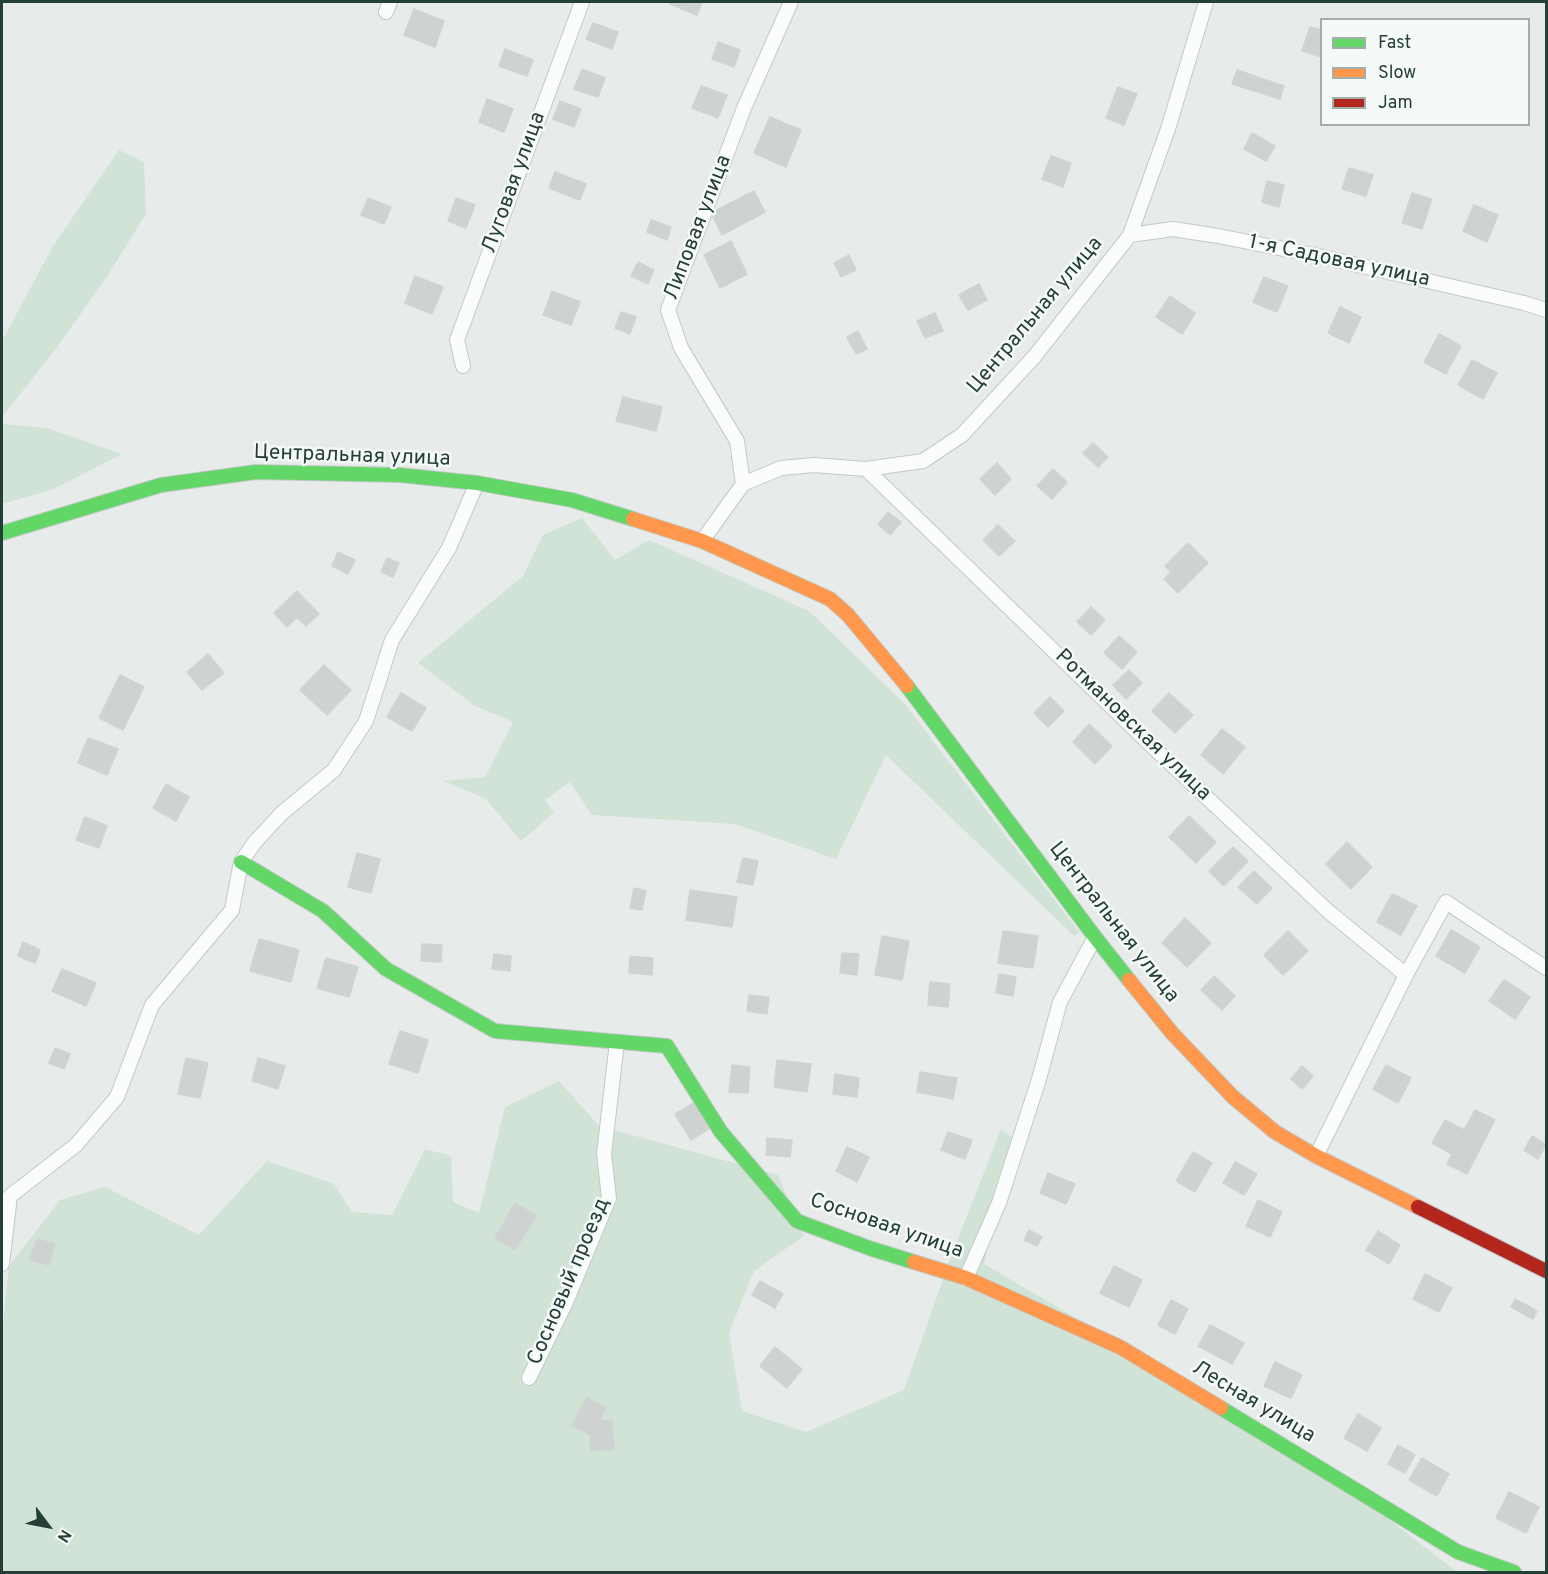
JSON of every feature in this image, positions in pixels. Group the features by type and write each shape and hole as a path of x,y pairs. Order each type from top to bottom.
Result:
{"street":[{"name":"Луговая улица","path":"463,366 457,340 582,2"},
{"name":"Липовая улица","path":"742,484 737,441 681,348 668,310 744,108 791,2"},
{"name":"Центральная улица","path":"742,484 780,468 814,465 866,469 923,461 963,435 1035,357 1130,235 1168,129 1206,2"},
{"name":"1-я Садовая улица","path":"1130,235 1173,229 1218,236 1326,258 1546,310"},
{"name":"Ротмановская улица","path":"866,469 1207,798 1329,912 1406,975"},
{"name":"Центральная улица","path":"2,533 161,485 255,472 298,471 400,475 477,483 572,500 702,541 797,583 830,599 848,615 912,692 1095,938 1172,1033 1233,1097 1275,1132 1316,1156 1546,1271"},
{"path":"2,1264 10,1196 76,1145 117,1097 152,1005 232,910 241,862 255,842 282,813 334,770 366,721 392,640 449,548 477,483"},
{"path":"702,541 742,484"},
{"name":"Сосновая улица","path":"241,862 322,911 386,969 495,1031 667,1046 721,1132 797,1221 869,1248 966,1278 999,1203 1039,1079 1060,1002 1095,938"},
{"path":"1316,1156 1406,975 1446,902 1546,968"},
{"name":"Сосновый проезд","path":"529,1378 566,1302 609,1198 604,1154 617,1041"},
{"name":"Лесная улица","path":"966,1278 1120,1347 1458,1552 1514,1572"}],"green space":[{"path":"119,150 144,162 146,214 108,275 58,346 2,417 2,341 53,246"},
{"path":"2,424 47,428 122,454 54,489 2,504"},
{"path":"582,518 615,560 649,540 809,611 905,704 1079,932 1074,936 886,755 836,859 735,824 592,815 570,782 545,800 554,813 521,841 486,799 444,781 485,777 513,722 475,706 418,663 523,576 543,535"},
{"path":"559,1081 599,1126 778,1175 804,1236 754,1271 729,1333 742,1411 806,1432 904,1390 952,1254 1001,1129 1012,1137 984,1264 1296,1447 1457,1572 2,1572 2,1334 9,1266 60,1200 105,1187 199,1235 267,1161 334,1184 352,1212 392,1215 425,1149 451,1156 453,1202 479,1213 505,1107"}],"building":[{"path":"671,2 702,2 697,15 670,4"},
{"path":"414,9 444,21 435,47 404,35"},
{"path":"593,23 618,32 612,49 586,39"},
{"path":"1310,27 1320,30 1320,56 1302,51"},
{"path":"718,42 740,50 734,67 712,59"},
{"path":"505,49 533,60 527,76 499,66"},
{"path":"582,69 605,78 598,97 574,89"},
{"path":"1237,70 1284,86 1280,99 1232,84"},
{"path":"701,86 727,95 718,118 692,108"},
{"path":"1118,87 1137,94 1124,125 1106,118"},
{"path":"487,99 513,109 504,132 479,122"},
{"path":"560,101 581,109 574,127 553,119"},
{"path":"770,117 801,130 786,167 754,153"},
{"path":"1252,133 1275,146 1266,161 1244,149"},
{"path":"1051,156 1071,163 1063,187 1042,179"},
{"path":"1349,168 1373,175 1366,196 1342,189"},
{"path":"555,172 586,184 580,200 549,188"},
{"path":"1267,181 1284,185 1279,207 1262,202"},
{"path":"754,191 765,212 722,235 711,213"},
{"path":"1412,193 1432,199 1422,229 1402,223"},
{"path":"368,198 391,207 384,224 361,215"},
{"path":"456,198 475,205 466,228 448,221"},
{"path":"1474,205 1498,215 1487,242 1463,231"},
{"path":"651,220 671,227 667,240 647,232"},
{"path":"731,241 747,274 720,288 704,255"},
{"path":"849,255 856,270 841,277 834,263"},
{"path":"638,262 654,270 648,284 631,276"},
{"path":"415,276 443,287 432,314 405,303"},
{"path":"1264,277 1288,286 1277,312 1253,302"},
{"path":"979,284 987,300 968,310 959,295"},
{"path":"552,291 580,302 571,325 543,315"},
{"path":"1170,296 1195,313 1182,334 1156,317"},
{"path":"1340,307 1361,317 1349,343 1328,333"},
{"path":"621,312 636,317 630,334 615,328"},
{"path":"935,313 943,331 925,338 917,321"},
{"path":"858,331 867,349 856,354 847,337"},
{"path":"1439,334 1461,346 1446,374 1424,362"},
{"path":"1472,360 1497,373 1483,399 1458,385"},
{"path":"623,397 662,407 656,431 616,421"},
{"path":"1093,443 1108,457 1098,467 1083,453"},
{"path":"997,463 1011,479 995,495 980,479"},
{"path":"1053,469 1067,482 1052,499 1037,486"},
{"path":"888,512 901,522 890,535 878,524"},
{"path":"998,525 1015,541 999,556 983,540"},
{"path":"1188,543 1208,563 1178,593 1164,579 1171,572 1165,566"},
{"path":"338,552 355,560 348,574 332,566"},
{"path":"387,558 399,563 393,577 381,572"},
{"path":"297,591 319,614 306,626 297,617 287,627 274,613"},
{"path":"1091,607 1105,620 1091,635 1077,622"},
{"path":"1119,636 1137,652 1122,669 1104,653"},
{"path":"208,654 224,673 202,690 187,672"},
{"path":"324,665 351,690 327,715 300,690"},
{"path":"1129,670 1142,683 1126,699 1113,685"},
{"path":"120,675 144,687 123,730 99,718"},
{"path":"401,693 426,708 412,731 387,717"},
{"path":"1169,693 1193,715 1175,733 1152,711"},
{"path":"1050,697 1064,711 1048,727 1034,713"},
{"path":"1089,724 1112,746 1095,764 1073,742"},
{"path":"1222,729 1245,747 1223,774 1201,755"},
{"path":"88,738 118,749 107,775 78,763"},
{"path":"166,784 189,797 176,821 153,808"},
{"path":"1189,816 1216,842 1196,863 1169,837"},
{"path":"85,817 107,826 99,848 76,840"},
{"path":"1347,842 1372,867 1351,889 1326,864"},
{"path":"1233,847 1248,861 1224,886 1209,871"},
{"path":"357,853 380,859 371,893 348,887"},
{"path":"743,858 758,861 753,885 737,882"},
{"path":"1254,871 1272,888 1257,904 1238,887"},
{"path":"634,888 646,891 642,910 630,908"},
{"path":"690,890 737,897 732,927 686,920"},
{"path":"1392,894 1417,906 1401,935 1377,922"},
{"path":"1185,918 1211,943 1187,967 1162,943"},
{"path":"1451,930 1480,947 1465,973 1436,956"},
{"path":"1003,931 1038,936 1033,968 998,963"},
{"path":"1288,931 1308,951 1283,975 1264,955"},
{"path":"882,936 909,941 902,980 875,975"},
{"path":"259,939 299,950 291,982 250,971"},
{"path":"23,942 40,950 35,963 18,956"},
{"path":"422,944 442,945 441,962 421,961"},
{"path":"842,953 859,954 857,975 840,973"},
{"path":"494,954 511,956 510,971 492,969"},
{"path":"630,956 653,958 652,975 629,973"},
{"path":"326,958 358,967 349,997 317,988"},
{"path":"62,969 96,983 86,1006 52,991"},
{"path":"999,974 1016,977 1013,996 996,993"},
{"path":"1214,976 1235,996 1222,1010 1201,990"},
{"path":"1504,980 1530,997 1515,1019 1489,1001"},
{"path":"930,982 950,984 948,1007 928,1005"},
{"path":"749,995 769,997 767,1014 747,1011"},
{"path":"400,1031 428,1040 418,1073 389,1064"},
{"path":"55,1048 70,1054 64,1069 49,1063"},
{"path":"186,1058 208,1063 200,1098 178,1094"},
{"path":"258,1058 285,1066 278,1089 252,1081"},
{"path":"777,1060 811,1064 807,1092 774,1087"},
{"path":"732,1065 750,1067 748,1093 729,1092"},
{"path":"1386,1065 1411,1078 1398,1103 1373,1089"},
{"path":"1302,1066 1313,1076 1302,1089 1291,1079"},
{"path":"920,1072 957,1078 953,1099 917,1092"},
{"path":"835,1074 859,1078 857,1097 833,1094"},
{"path":"697,1101 713,1126 691,1140 675,1114"},
{"path":"1475,1110 1495,1120 1467,1174 1447,1164 1452,1154 1432,1143 1445,1120 1464,1130"},
{"path":"948,1132 972,1140 965,1159 941,1150"},
{"path":"1532,1136 1546,1145 1538,1159 1524,1150"},
{"path":"767,1138 792,1140 790,1157 766,1155"},
{"path":"847,1147 869,1157 857,1182 836,1171"},
{"path":"1193,1152 1212,1163 1195,1192 1176,1181"},
{"path":"1235,1162 1257,1174 1244,1195 1223,1183"},
{"path":"1048,1173 1075,1184 1066,1204 1040,1193"},
{"path":"1258,1200 1282,1212 1270,1237 1246,1226"},
{"path":"515,1203 536,1216 515,1250 495,1238"},
{"path":"1029,1230 1042,1237 1037,1246 1024,1240"},
{"path":"1378,1231 1400,1245 1389,1264 1366,1250"},
{"path":"37,1239 55,1244 49,1265 30,1260"},
{"path":"1114,1266 1142,1280 1129,1307 1100,1293"},
{"path":"1425,1274 1452,1288 1439,1312 1413,1299"},
{"path":"760,1281 783,1294 775,1308 752,1295"},
{"path":"1515,1299 1537,1311 1533,1319 1511,1307"},
{"path":"1171,1300 1188,1309 1175,1334 1158,1325"},
{"path":"1210,1325 1244,1343 1232,1364 1198,1346"},
{"path":"775,1347 802,1369 787,1388 760,1366"},
{"path":"1275,1362 1302,1375 1291,1398 1264,1386"},
{"path":"587,1397 606,1408 599,1421 612,1420 614,1449 591,1451 590,1435 572,1425"},
{"path":"1358,1414 1381,1428 1367,1451 1344,1438"},
{"path":"1398,1445 1415,1455 1405,1473 1388,1464"},
{"path":"1422,1458 1449,1474 1437,1496 1409,1480"},
{"path":"1509,1492 1539,1507 1526,1533 1496,1518"}],"traffic: fast":[{"path":"2,533 161,485 256,472 400,475 477,483 572,500 633,519"},
{"path":"907,686 1129,980"},
{"path":"241,862 323,911 386,969 495,1031 667,1046 721,1132 797,1221 914,1262"},
{"path":"1221,1408 1458,1552 1514,1572"}],"traffic: slow":[{"path":"633,519 702,541 830,599 848,615 907,686"},
{"path":"1129,980 1172,1033 1233,1097 1275,1132 1316,1156 1418,1207"},
{"path":"914,1262 966,1278 1120,1347 1221,1408"}],"traffic: jam":[{"path":"1418,1207 1546,1271"}]}
